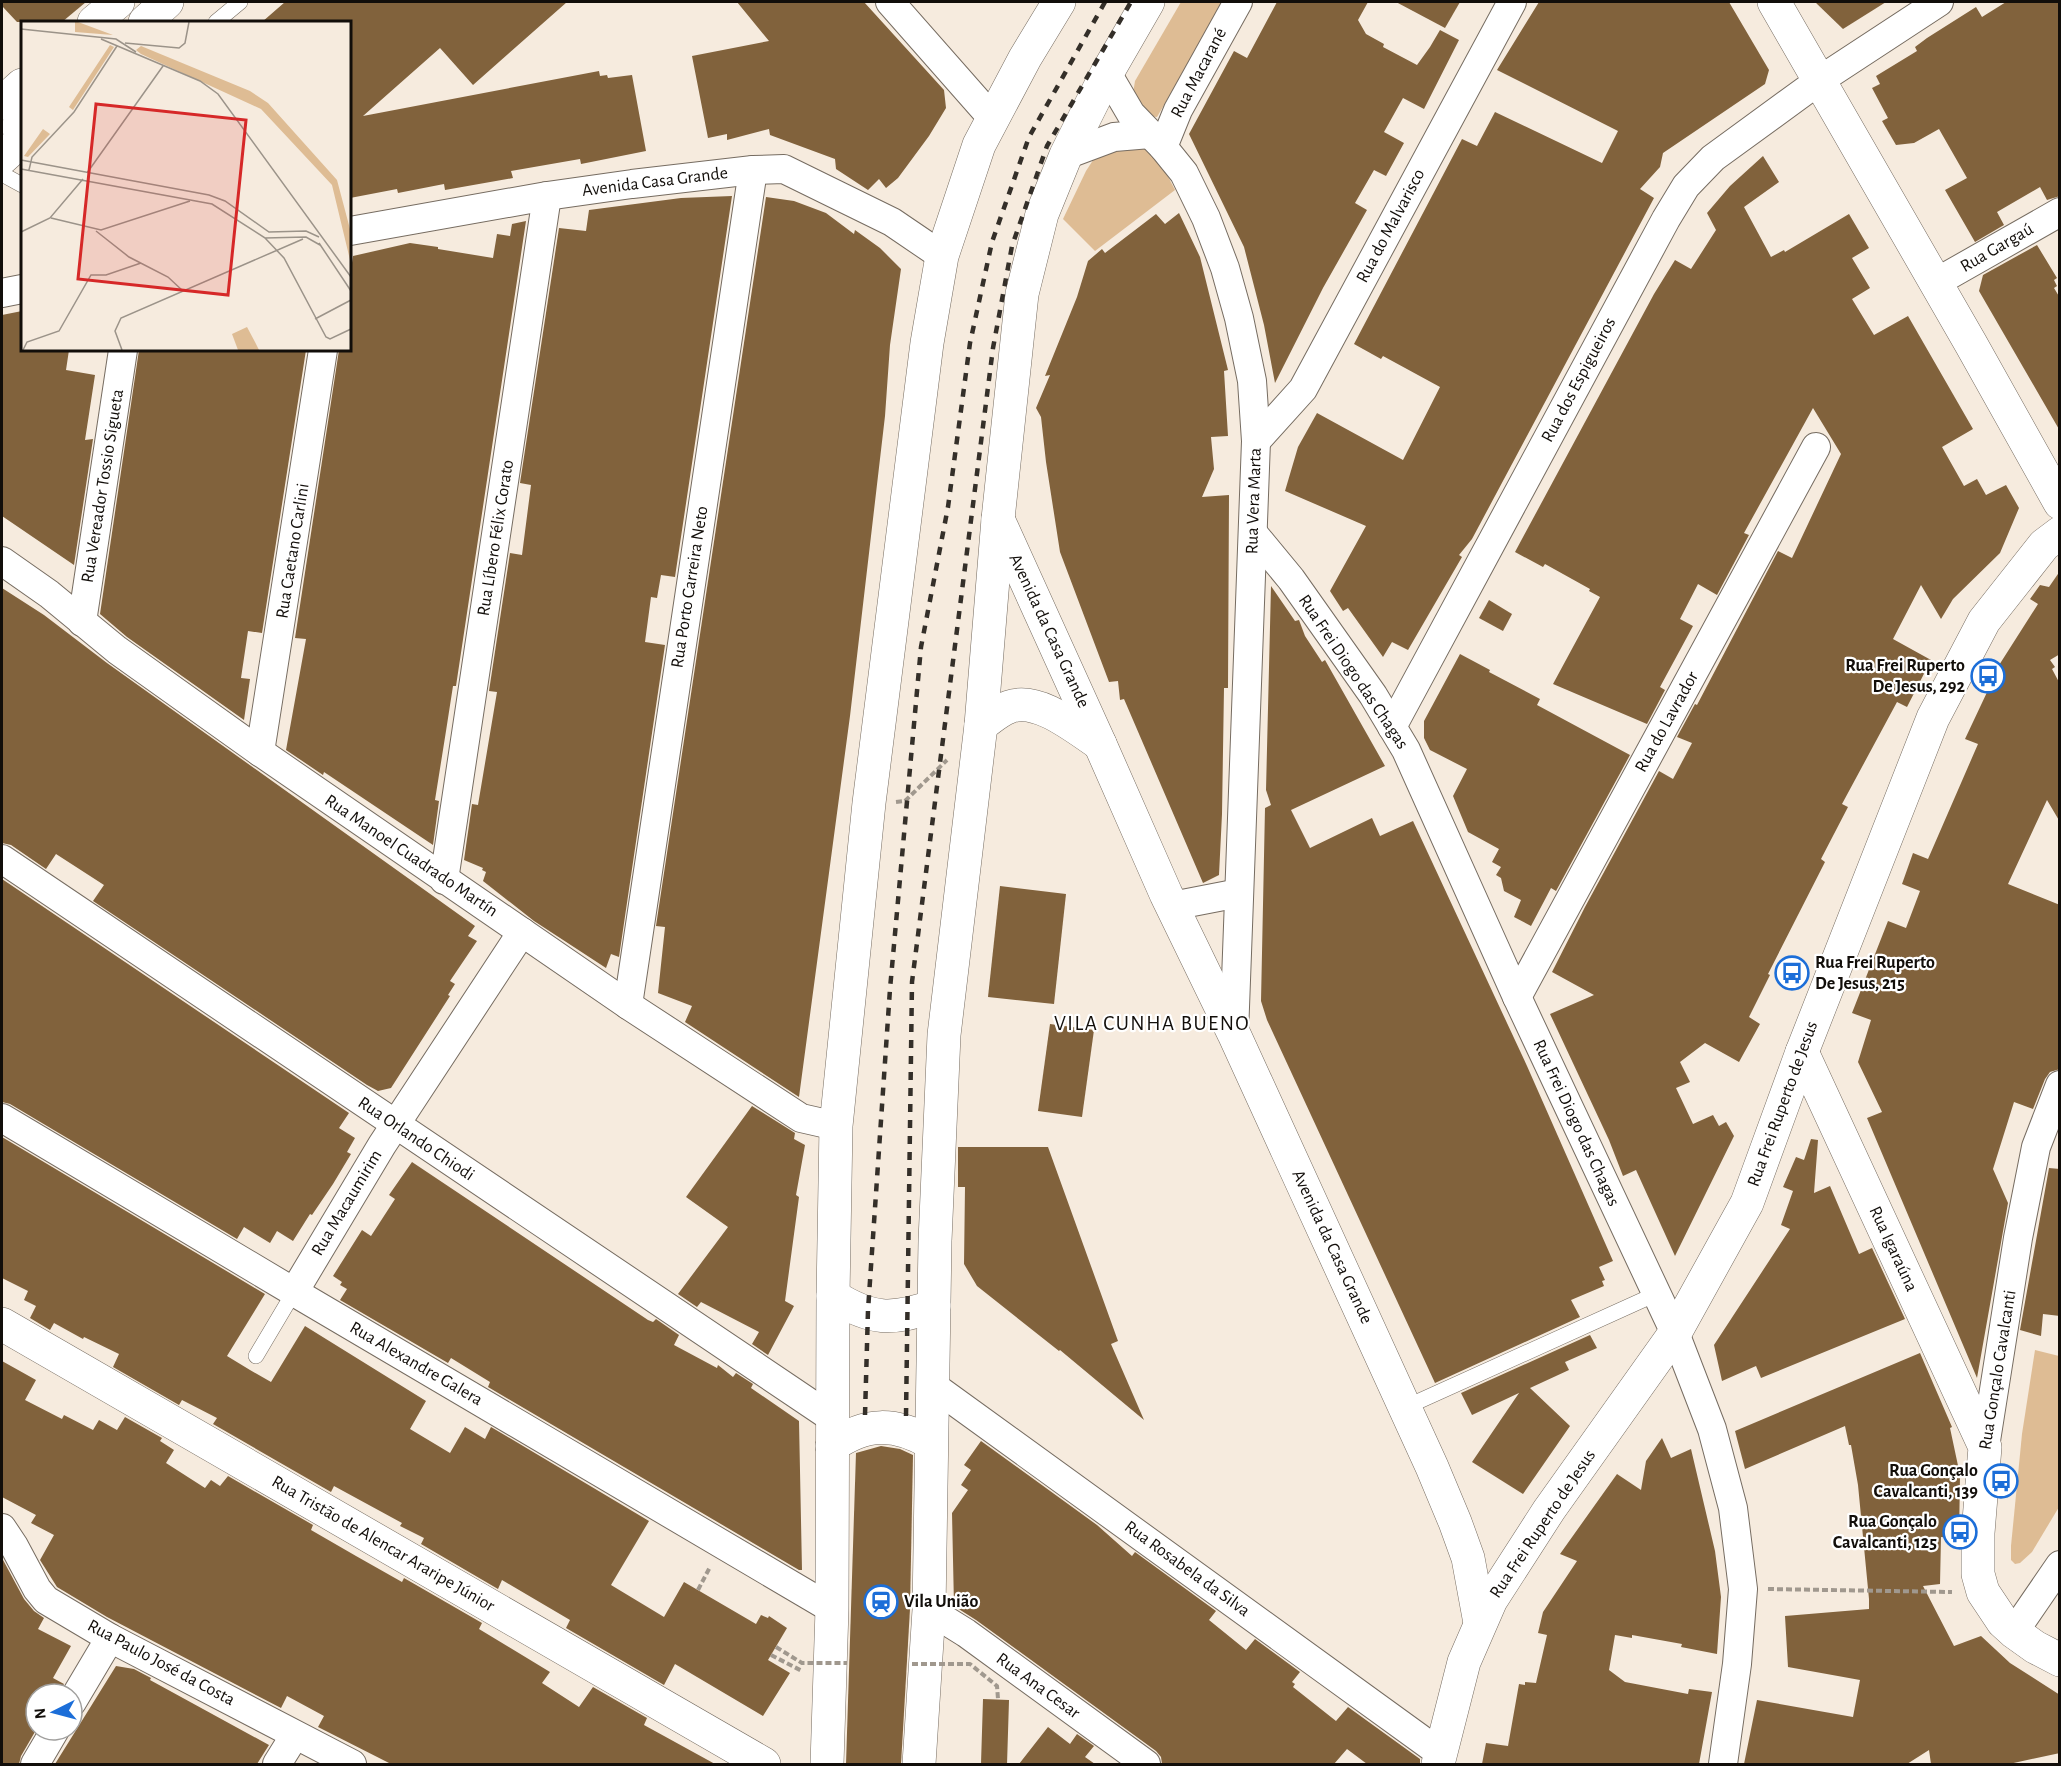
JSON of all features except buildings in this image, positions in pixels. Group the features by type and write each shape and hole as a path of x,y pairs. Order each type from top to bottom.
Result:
{"street":[{"path":"94,21 118,2"},
{"path":"103,21 118,2"},
{"path":"146,21 167,2"},
{"path":"890,2 993,119"},
{"path":"826,1764 832,1608 836,1126 869,804 927,343 942,256 979,145 1025,58 1059,2"},
{"path":"920,1764 929,1610 934,1306 944,1035 981,725 998,519 1022,294 1042,214 1066,155 1107,73 1148,2"},
{"name":"Rua Macarané","path":"1157,140 1178,110 1238,2"},
{"name":"Rua do Malvarisco","path":"1257,441 1303,389 1512,2"},
{"path":"1774,2 2060,503"},
{"name":"Rua dos Espigueiros","path":"1392,727 1666,219 1686,186 1713,158 1820,80 1939,2"},
{"name":"Rua Vera Marta","path":"1107,73 1127,108 1185,173 1226,268 1252,381 1257,441 1234,1034"},
{"path":"2,103 21,86"},
{"path":"21,117 19,124 21,137"},
{"path":"1066,155 1114,137 1157,140"},
{"path":"2,158 21,141"},
{"name":"Avenida Casa Grande","path":"351,231 547,196 672,178 784,169 892,222 942,256"},
{"name":"Rua Porto Carreira Neto","path":"627,1005 753,170"},
{"name":"Rua Líbero Félix Corato","path":"444,880 547,196"},
{"name":"Rua Gargaú","path":"1935,283 2060,212"},
{"path":"2,293 21,289"},
{"name":"Rua Vereador Tossio Sigueta","path":"82,622 123,351"},
{"name":"Rua Caetano Carlini","path":"260,753 323,351"},
{"name":"Rua do Lavrador","path":"1517,997 1816,447"},
{"name":"Avenida da Casa Grande","path":"998,519 1172,906 1234,1034 1406,1407 1452,1513 1468,1558 1480,1623"},
{"name":"Rua Frei Diogo das Chagas","path":"1253,533 1298,589 1373,695 1406,750 1517,997 1675,1333 1712,1429 1733,1508 1743,1589 1737,1664 1723,1764"},
{"name":"Rua Frei Ruperto de Jesus","path":"1480,1623 1491,1600 1549,1510 1675,1333 1747,1203 1802,1052 1933,718 1984,621 2044,545 2060,533"},
{"name":"Rua Manoel Cuadrado Martín","path":"2,561 49,594 117,650 260,753 627,1005 801,1118 836,1126"},
{"name":"Avenida da Casa Grande","path":"981,725 1010,706 1026,704 1043,709 1100,744"},
{"name":"Rua Orlando Chiodi","path":"2,859 395,1125 832,1432"},
{"path":"1172,906 1239,893"},
{"name":"Rua Macaumirim","path":"294,1292 395,1125 522,932"},
{"name":"Rua Igaraúna","path":"1802,1052 1985,1447"},
{"name":"Rua Gonçalo Cavalcanti","path":"2042,1645 2003,1622 1983,1592 1978,1574 1978,1533 1985,1447 2018,1238 2036,1147 2060,1085"},
{"name":"Rua Alexandre Galera","path":"2,1118 832,1608"},
{"path":"833,1296 856,1310 896,1317 934,1306"},
{"name":"Rua Tristão de Alencar Araripe Júnior","path":"2,1324 764,1764"},
{"name":"Rua Rosabela da Silva","path":"932,1385 1439,1759"},
{"path":"832,1432 845,1436 877,1427 906,1430 931,1443"},
{"name":"Rua Paulo José da Costa","path":"2,1528 37,1589 46,1600 110,1638 352,1764"},
{"path":"2042,1645 2060,1565"},
{"name":"Rua Ana Cesar","path":"929,1610 966,1632 1146,1764"},
{"path":"1439,1759 1464,1662 1480,1623"},
{"path":"84,1682 110,1638"},
{"path":"277,1764 295,1735"},
{"path":"35,1764 48,1742"}],"lane":[{"path":"217,21 240,2"},
{"path":"2,174 21,184"},
{"name":"Rua Macaumirim","path":"256,1356 294,1292"},
{"path":"1406,1407 1656,1294"}],"path":[{"path":"869,804 905,801 949,757"},
{"path":"698,1590 714,1559"},
{"path":"1743,1589 1983,1592"},
{"path":"776,1647 802,1663 847,1663"},
{"path":"771,1655 803,1671"},
{"path":"912,1664 969,1664 997,1686 998,1699"}],"shaded area":[{"path":"1181,2 1224,2 1157,117 1148,116 1132,100 1135,81"},
{"path":"1141,144 1161,163 1175,190 1095,251 1063,219 1086,171 1099,151"},
{"path":"2035,1350 2059,1356 2059,1507 2032,1552 2020,1563 2015,1564 2011,1560 2011,1546 2022,1434"}],"railway":[{"path":"865,1415 868,1310 890,989 921,647 948,507 970,343 992,242 1029,137 1105,2"},
{"path":"906,1416 912,982 993,348 1012,246 1047,146 1131,2"}],"place":[{"name":"Rua Frei Ruperto De Jesus, 292","path":"1988,676"},
{"name":"Rua Frei Ruperto De Jesus, 215","path":"1792,973"},
{"name":"Rua Gonçalo Cavalcanti, 139","path":"2001,1481"},
{"name":"Rua Gonçalo Cavalcanti, 125","path":"1960,1532"},
{"name":"Vila União","path":"881,1602"}],"district":[{"name":"VILA CUNHA BUENO","path":"1152,1023"}]}
